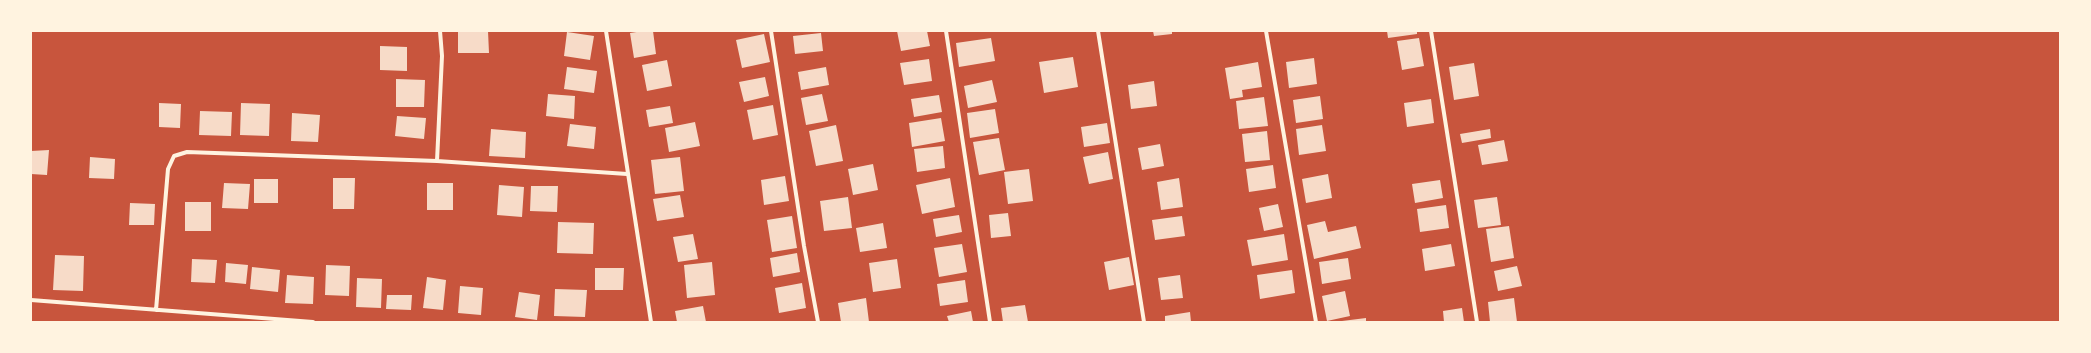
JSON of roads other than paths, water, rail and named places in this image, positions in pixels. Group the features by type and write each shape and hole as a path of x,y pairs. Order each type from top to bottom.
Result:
{"street":[{"path":"437,161 442,56 440,31"},
{"path":"606,31 651,322"},
{"path":"771,31 804,246 818,322"},
{"path":"946,31 990,322"},
{"path":"1098,31 1144,322"},
{"path":"1266,31 1316,322"},
{"path":"1431,31 1476,322"},
{"path":"156,310 168,169 174,156 187,152 437,161 627,174"},
{"path":"31,300 314,322"}]}
